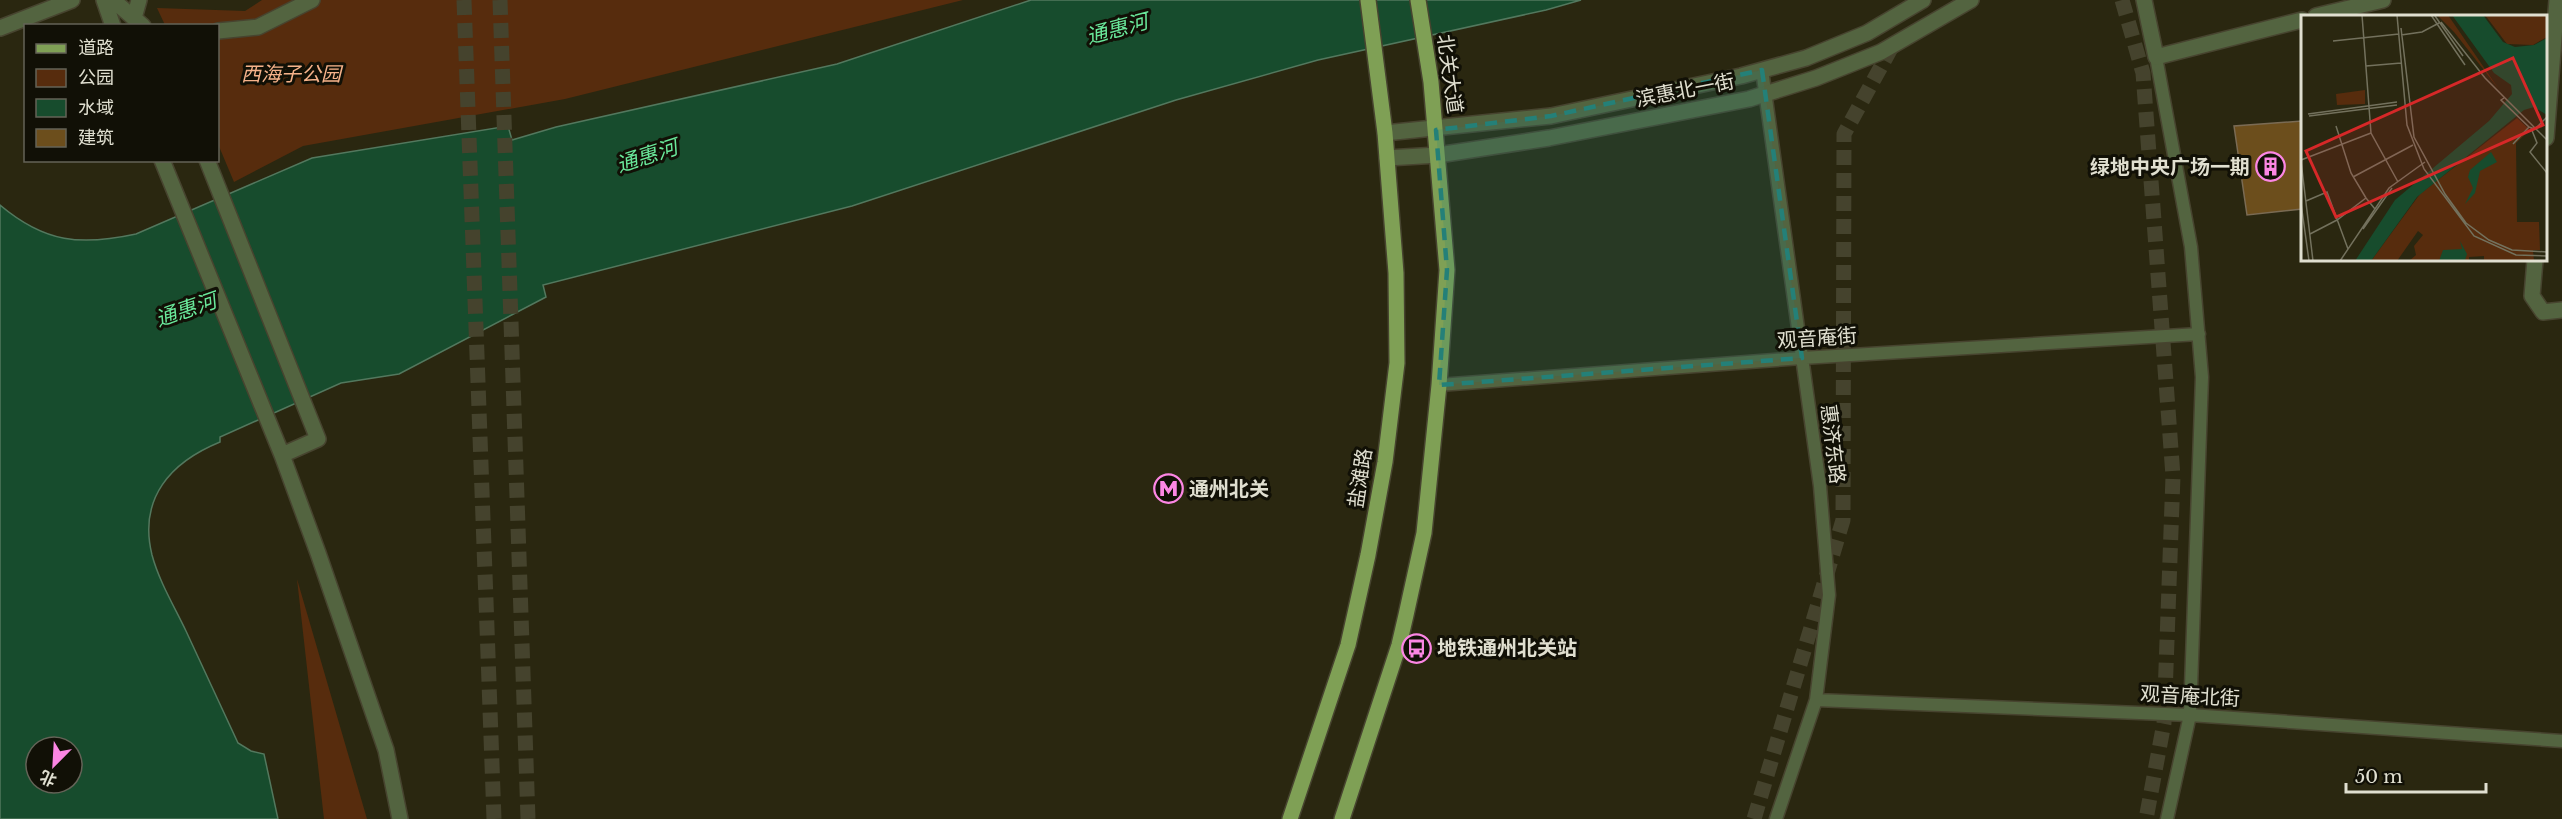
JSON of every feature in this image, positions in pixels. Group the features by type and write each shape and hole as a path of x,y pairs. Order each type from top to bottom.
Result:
{"main road":[{"path":"1368,0 1385,133"},
{"name":"北关大道","path":"1418,0 1431,82 1438,155"},
{"name":"盐滩路","path":"1290,819 1348,645 1385,462 1397,363 1396,273 1385,133"},
{"path":"1342,819 1399,645 1424,533 1439,385 1447,270 1438,155"}],"street":[{"path":"0,28 72,0"},
{"path":"104,0 112,24"},
{"path":"113,0 139,22"},
{"path":"139,0 139,22"},
{"path":"219,31 258,27 312,0"},
{"name":"滨惠北一街","path":"1385,133 1436,130 1551,116 1762,70 1806,58 1867,33 1923,0"},
{"name":"滨惠北一街","path":"1387,158 1438,155 1549,138 1749,99 1816,78 1881,52 1971,0"},
{"path":"2144,0 2191,247 2202,377 2190,715 2167,819"},
{"path":"2320,15 2383,0"},
{"path":"2547,125 2557,0"},
{"path":"2156,57 2301,20"},
{"name":"惠济东路","path":"1762,70 1820,486 1829,596 1816,700 1776,819"},
{"path":"163,162 175,197 282,455 386,750 400,819"},
{"path":"208,162 318,439 282,455"},
{"path":"2535,261 2532,296 2543,312 2562,310"},
{"name":"观音庵街","path":"1439,385 1802,358 2199,334"},
{"name":"观音庵北街","path":"1816,700 2190,715 2562,741"}],"highlighted area":[{"path":"1762,70 1802,358 1439,385 1447,270 1436,130 1551,116"}],"green space":[{"name":"西海子公园","path":"262,0 963,0 565,99 303,146 234,182 219,146 219,24 165,24 157,8 245,11"},
{"path":"297,579 367,819 324,819"}],"water":[{"name":"通惠河","path":"1031,0 1581,0 1546,10 1318,60 1176,100 852,206 543,285 546,297 399,374 341,383 220,437 220,442 187,460 162,485 154,499 150,516 149,535 152,555 167,593 238,743 251,751 264,754 278,819 0,819 0,205 17,218 48,234 81,240 116,238 136,234 312,158 508,126 512,140 556,127 837,64"}],"building":[{"name":"绿地中央广场一期","path":"2301,121 2301,209 2247,215 2234,126"}],"tunnel":[{"path":"464,0 494,819"},
{"path":"500,0 528,819"},
{"path":"2122,0 2143,73 2173,476 2164,723 2146,819"},
{"path":"1754,819 1843,520 1844,134 1895,41"}],"place":[{"name":"绿地中央广场一期","path":"2271,167"},
{"name":"通州北关","path":"1168,489"},
{"name":"地铁通州北关站","path":"1416,648"}]}
